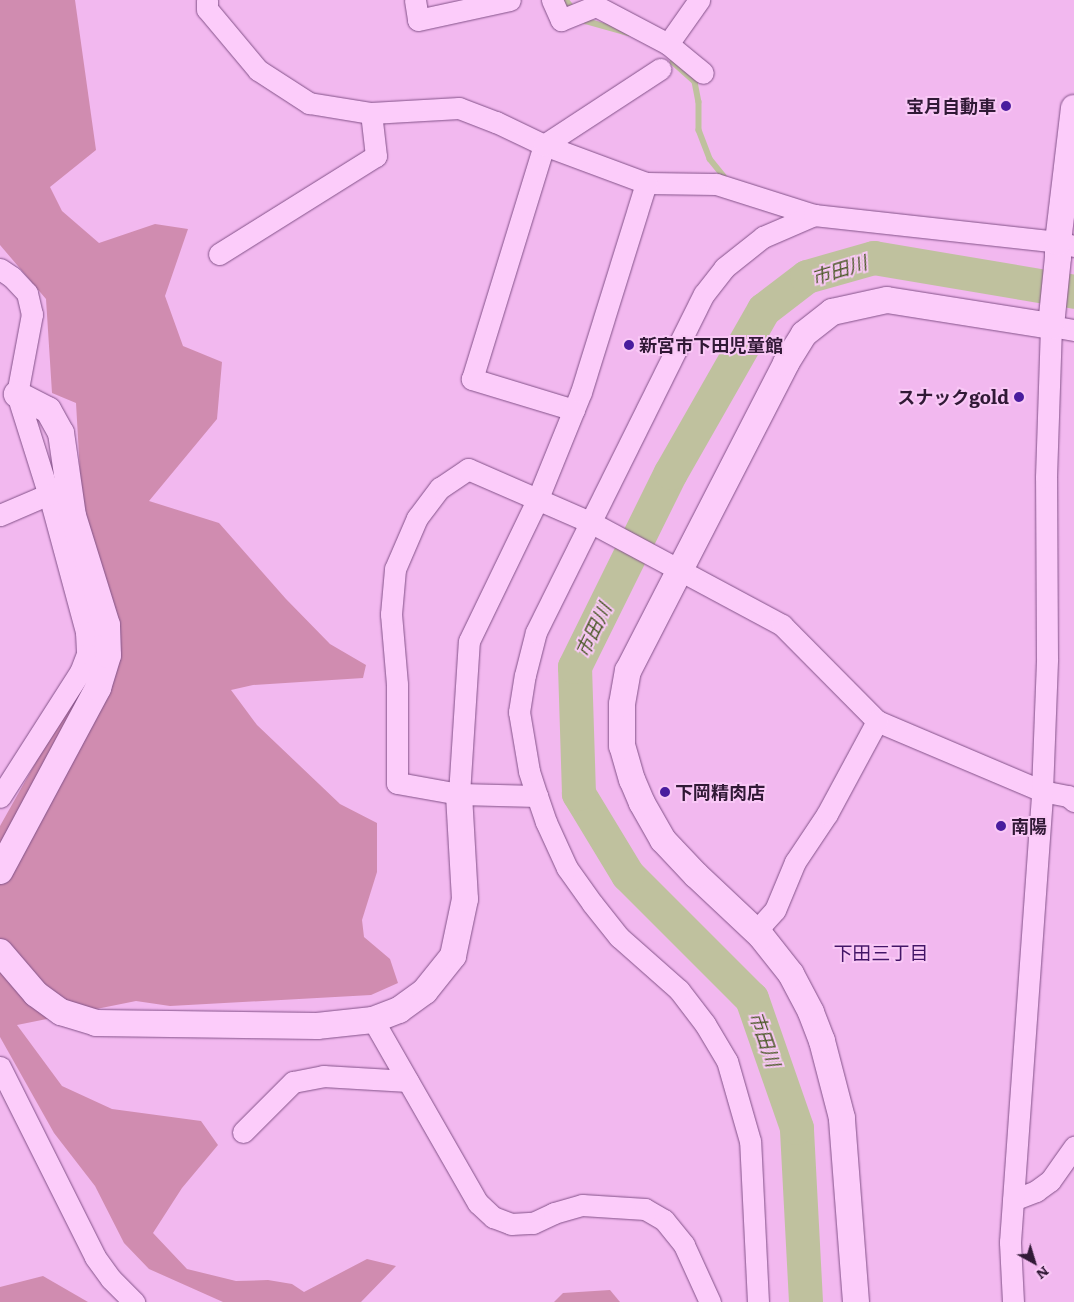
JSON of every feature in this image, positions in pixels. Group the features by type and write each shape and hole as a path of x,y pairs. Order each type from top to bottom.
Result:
{"street":[{"path":"206,0 206,9 258,70 310,103 372,113 458,108 496,122 544,145 646,183 716,184 814,216 1063,248"},
{"path":"415,0 418,20 510,0"},
{"path":"552,0 561,20 596,6 668,44 703,73"},
{"path":"668,44 699,0"},
{"path":"574,410 472,379 544,145 660,69"},
{"path":"1014,1302 1010,1242 1042,791 1047,658 1046,477 1062,328 1063,248 1074,108"},
{"path":"219,254 376,156 372,113"},
{"path":"0,952 36,994 61,1012 96,1022 317,1026 373,1020 399,1010 425,991 453,956 465,899 459,794 469,641 538,498 574,410 646,183"},
{"path":"758,1302 750,1141 727,1061 705,1024 679,990 620,937 567,868 546,822 529,771 519,712 525,675 536,632 704,294 724,268 763,237 814,216"},
{"path":"0,269 12,277 27,293 32,314 8,392 49,494 86,632 87,654 80,672 0,797"},
{"path":"856,1302 842,1118 832,1071 811,1012 791,974 756,931 696,875 663,840 642,802 632,780 622,746 622,704 628,671 786,364 804,334 832,312 888,300 1062,328"},
{"path":"0,871 98,688 108,655 107,625 73,516 61,433 48,410 8,392"},
{"path":"537,796 459,794 397,783 397,684 391,614 396,569 418,518 440,488 468,469 590,522 782,625 877,721 1042,791 1068,796 1074,801"},
{"path":"0,516 49,494"},
{"path":"756,931 775,910 795,862 827,814 877,721"},
{"path":"373,1020 478,1203 493,1217 511,1224 533,1223 554,1213 582,1205 644,1210 664,1220 684,1246 710,1302"},
{"path":"0,1067 95,1257 111,1279 134,1302"},
{"path":"243,1132 293,1082 323,1076 408,1081"},
{"path":"1013,1200 1036,1191 1050,1181 1074,1147"}],"shaded area":[{"path":"0,0 75,0 96,150 50,187 62,211 99,243 155,224 188,229 165,296 183,346 222,362 217,419 149,501 219,523 286,599 330,644 366,665 363,678 253,685 231,690 257,725 340,804 377,823 377,872 362,920 364,937 390,959 398,983 371,995 170,1006 136,1001 17,1025 62,1086 112,1109 201,1121 218,1145 182,1188 153,1233 187,1269 236,1281 268,1280 292,1284 304,1292 367,1259 396,1266 361,1302 223,1302 149,1269 124,1243 95,1186 54,1133 0,1037 0,826 91,664 76,403 52,393 46,299 0,245"},
{"path":"43,1276 88,1302 0,1302 0,1287"},
{"path":"610,1290 620,1302 554,1302 563,1293"}],"waterway":[{"path":"566,0 574,10"},
{"path":"581,16 586,21 628,33"},
{"path":"673,62 695,82 699,102 699,130 710,159 724,176"},
{"name":"市田川","path":"806,1302 797,1128 752,999 628,875 579,794 575,667 671,473 764,310 807,277 874,258 1074,292"}],"place":[{"name":"宝月自動車","path":"1006,106"},
{"name":"新宮市下田児童館","path":"629,345"},
{"name":"スナックgold","path":"1019,397"},
{"name":"下岡精肉店","path":"665,792"},
{"name":"南陽","path":"1001,826"}],"district":[{"name":"下田三丁目","path":"881,953"}]}
